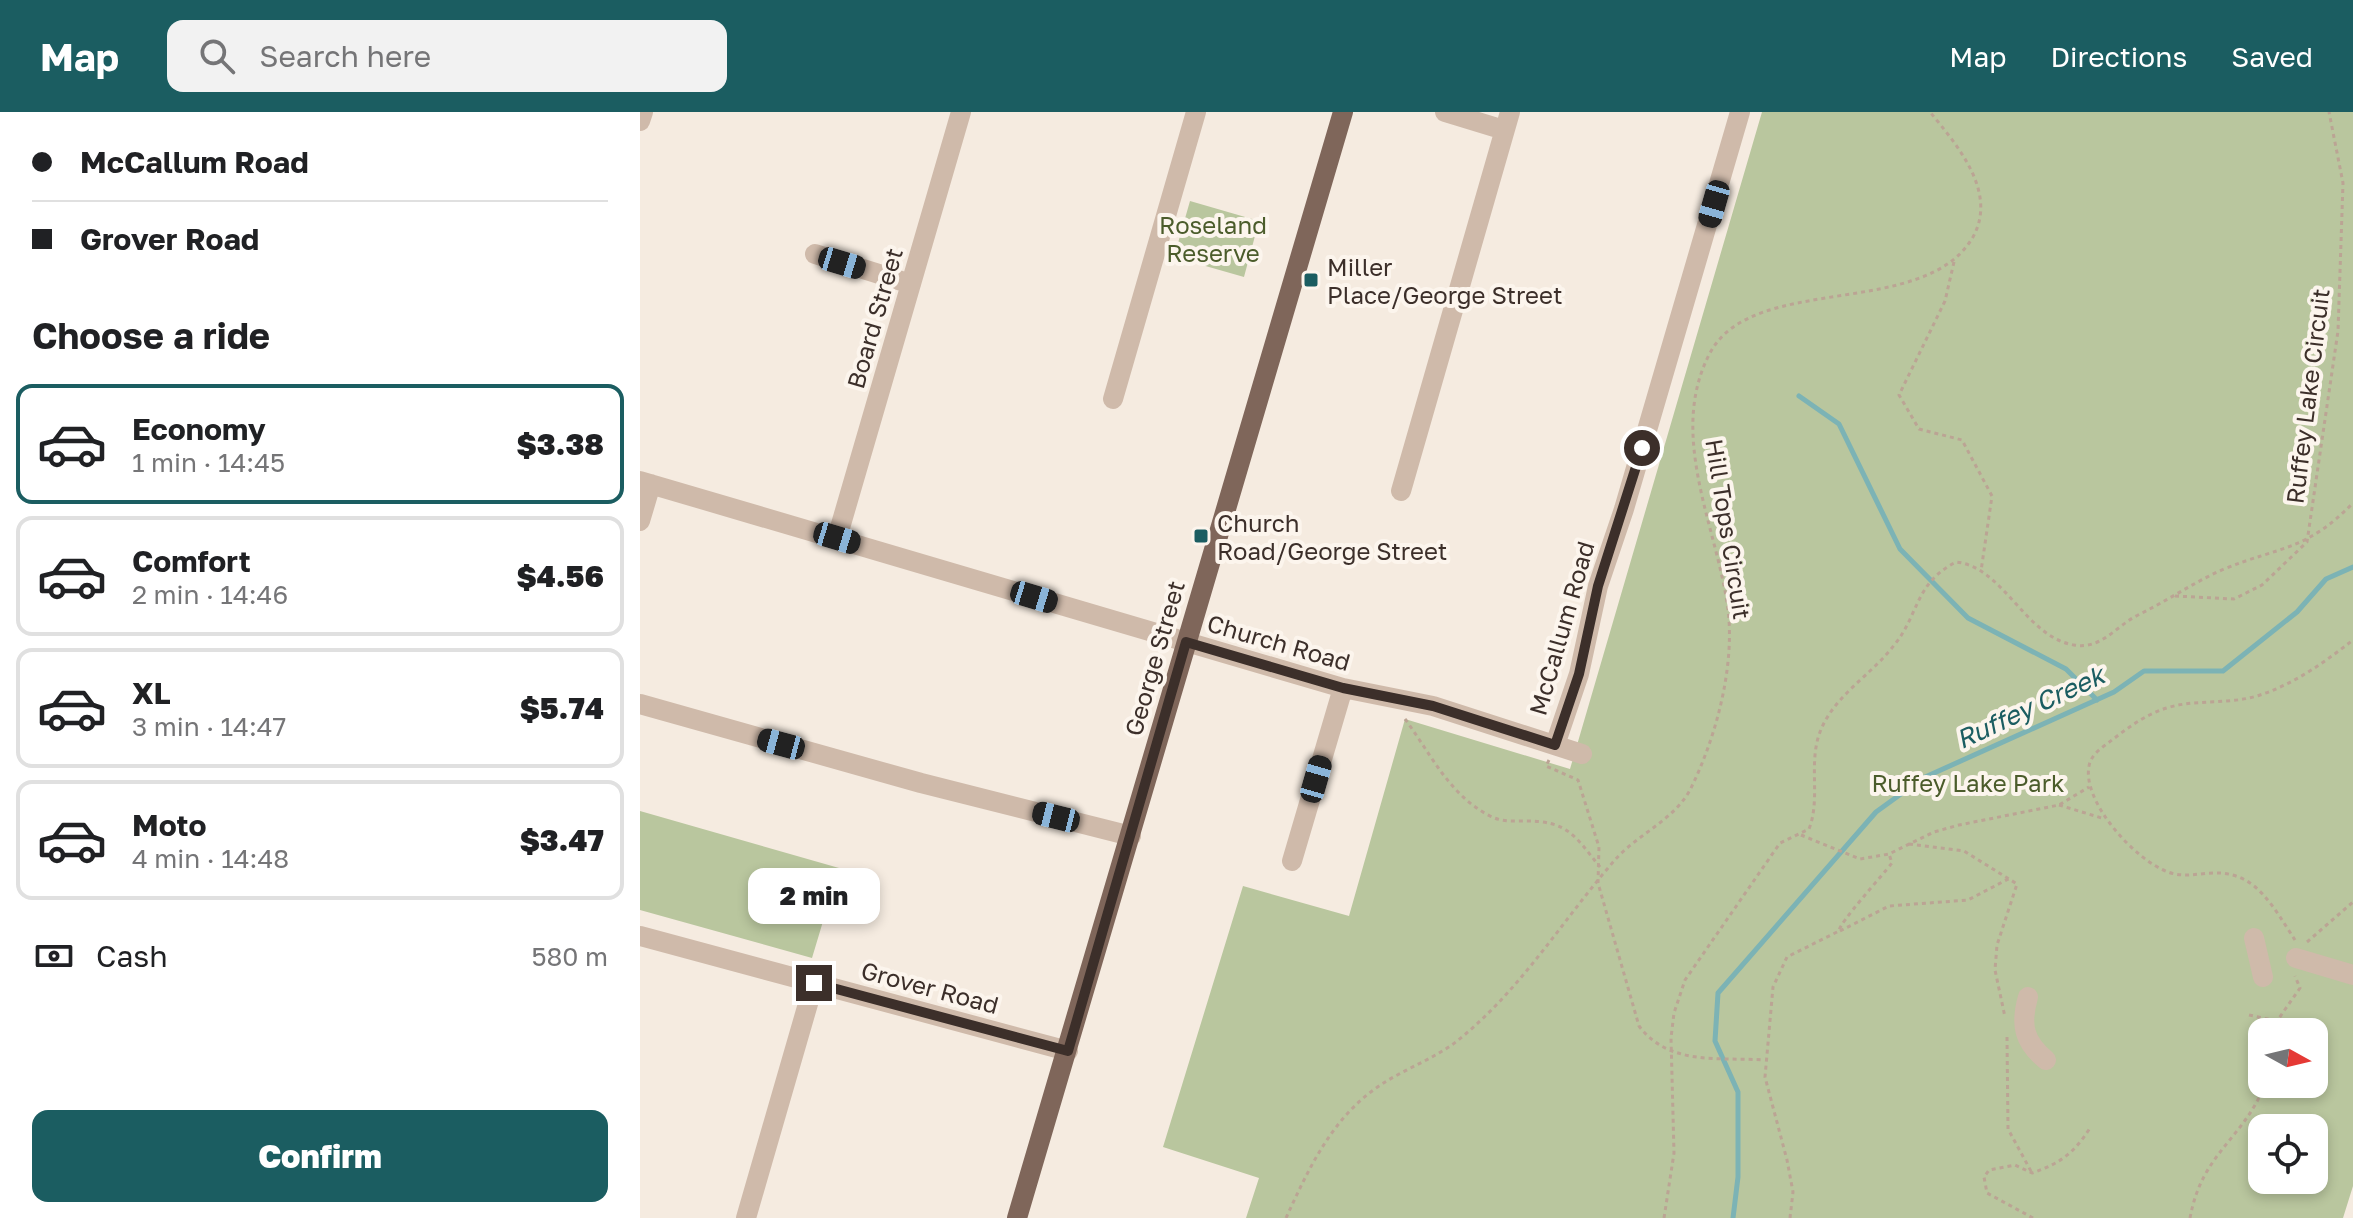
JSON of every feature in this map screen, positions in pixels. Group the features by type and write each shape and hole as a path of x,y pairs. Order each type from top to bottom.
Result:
{"main road":[{"name":"George Street","path":"1017,1218 1343,112"}],"street":[{"path":"640,121 643,112"},
{"name":"Board Street","path":"837,538 961,112"},
{"path":"1113,399 1196,112"},
{"path":"1401,491 1507,121 1445,112"},
{"name":"McCallum Road","path":"1555,745 1579,674 1598,586 1624,509 1740,112"},
{"path":"815,254 911,284"},
{"path":"640,521 646,482"},
{"name":"Church Road","path":"646,482 1343,688 1433,706 1582,754"},
{"path":"1292,861 1343,688"},
{"path":"640,704 921,783 1131,836"},
{"name":"Grover Road","path":"640,936 1068,1051"},
{"path":"2254,938 2263,977"},
{"path":"2296,958 2353,975"},
{"path":"746,1218 814,983"},
{"path":"2028,997 2023,1031 2034,1050 2046,1060"}],"path":[{"name":"Hill Tops Circuit","path":"1286,1218 1306,1176 1338,1123 1378,1087 1456,1041 1530,969 1615,859 1683,800 1721,700 1729,655 1728,612 1700,490 1694,420 1695,399 1710,354 1723,334 1743,321 1781,308 1934,274 1963,254 1978,227 1982,201 1971,168 1930,112"},
{"name":"Ruffey Lake Circuit","path":"2307,542 2338,331 2343,183 2329,112"},
{"path":"1801,835 1809,829 1816,808 1815,747 1824,723 1859,679 1895,645 1922,591 1945,568 1956,562 1981,571 1992,496 1962,440 1919,429 1899,395 1945,301 1954,260"},
{"name":"Ruffey Lake Circuit","path":"1981,571 2051,635 2073,645 2099,643 2123,623 2226,568 2307,542 2330,527 2353,503"},
{"path":"2175,596 2234,599 2262,585 2307,542"},
{"path":"2353,640 2301,676 2259,696 2227,703 2167,707 2136,722 2097,751 2089,762 2089,787 2108,820 2142,856 2165,872 2211,871 2251,884 2300,947 2353,902"},
{"path":"1394,713 1405,719 1422,748 1456,791 1483,811 1507,821 1559,824 1574,834 1600,867"},
{"path":"1555,745 1546,766 1578,780 1590,809 1600,867 1598,883 1639,1026 1652,1043 1671,1054 1764,1060"},
{"path":"1664,1218 1674,1153 1671,1054 1674,1013 1685,980 1780,843 1789,836 1801,835 1860,859 1889,854 1959,825 2059,805 2089,787"},
{"path":"2059,805 2078,808 2108,820"},
{"path":"1909,844 1964,851 2012,877 2017,884 1997,945 1995,970 2006,1020"},
{"path":"1839,931 1839,924 1846,915 1872,890 1892,863 1889,854"},
{"path":"1790,1218 1793,1192 1764,1060 1771,1025 1773,987 1787,957 1889,906 1968,900 2012,877"},
{"path":"2279,1018 2300,988 2293,970 2296,958"},
{"path":"2249,1015 2263,1018"},
{"path":"2007,1033 2008,1129 2032,1173"},
{"path":"2190,1218 2202,1176 2216,1153 2243,1123 2257,1098"},
{"path":"2033,1218 2005,1200 1993,1198 1983,1186 1989,1170 2015,1165 2032,1173 2073,1155 2090,1128"}],"green space":[{"name":"Ruffey Lake Park","path":"1762,112 2353,112 2353,1186 2343,1218 1246,1218 1259,1178 1163,1147 1243,886 1349,916 1405,719 1570,769"},
{"name":"Roseland Reserve","path":"1190,201 1259,221 1244,277 1174,257"},
{"path":"640,811 839,868 812,958 640,910"}],"waterway":[{"path":"1799,396 1839,424 1900,549 1968,618 2066,669 2097,700"},
{"name":"Ruffey Creek","path":"1733,1218 1738,1177 1738,1092 1715,1041 1718,993 1876,812 1923,778 2114,692 2144,671 2223,671 2297,612 2326,579 2353,567"}],"place":[{"name":"Miller Place/George Street","path":"1311,280"},
{"name":"Church Road/George Street","path":"1201,536"}],"route":[{"path":"814,983 1068,1051 1186,642 1343,688 1433,706 1555,745 1579,674 1598,586 1642,448"}]}
